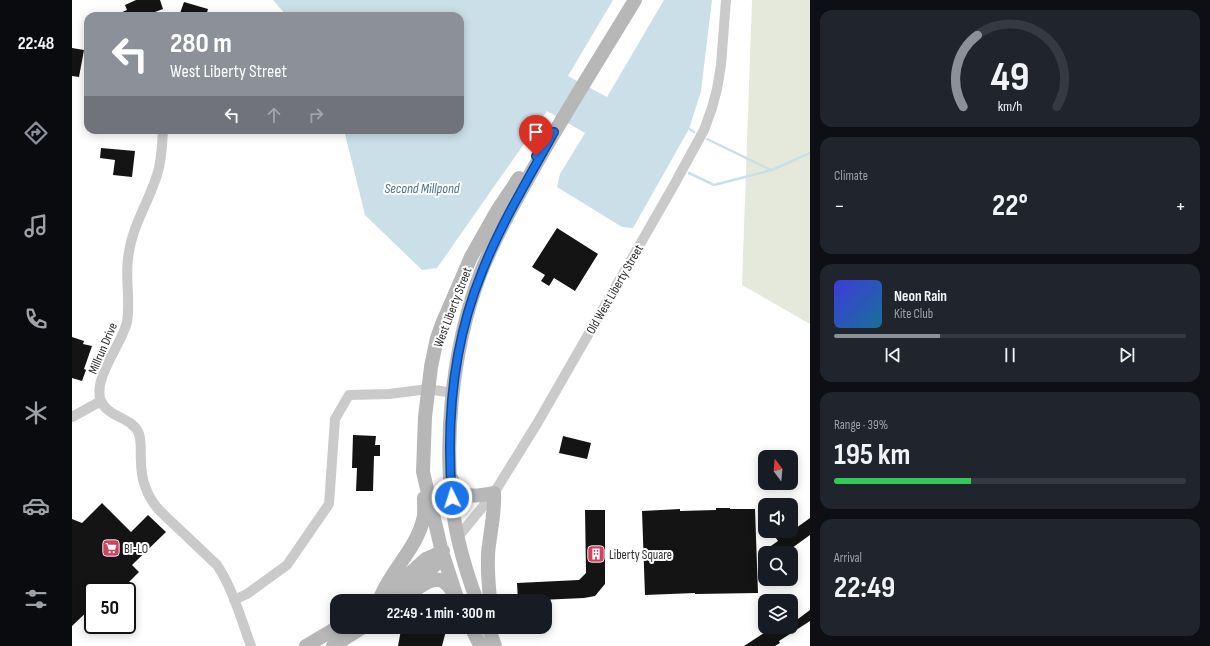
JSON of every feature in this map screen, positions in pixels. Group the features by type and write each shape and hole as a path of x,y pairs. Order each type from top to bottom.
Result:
{"main road":[{"name":"West Liberty Street","path":"475,594 465,567 458,537 450,478 451,414 461,340 482,272 501,229 554,132 635,0"},
{"name":"West Liberty Street","path":"456,594 442,552 423,472 425,417 431,367 437,338 471,257 497,211 518,179 554,132"},
{"path":"380,594 386,583 401,564 424,519 423,472"},
{"path":"450,478 458,490 464,494 474,496 494,493 494,519 489,546 488,566 490,594"},
{"name":"Old West Liberty Street","path":"442,552 458,537"},
{"path":"384,594 426,559 442,552"},
{"path":"404,594 434,566 442,552"},
{"path":"407,594 429,580 436,579 444,581 448,584 454,594"},
{"path":"306,646 330,632"},
{"path":"333,646 352,634"},
{"path":"474,634 479,643 490,637"}],"street":[{"name":"Old West Liberty Street","path":"458,537 494,493 538,422 589,335 706,126 712,108 721,65 726,0"},
{"name":"Millrun Drive","path":"101,401 100,393 104,373 127,321 127,262 129,251 132,239 157,176 161,162 163,134"},
{"path":"234,600 247,594 287,565 329,504 335,419 349,395 389,394 428,389 453,393"},
{"path":"72,417 101,401 112,413 134,426 139,433 141,440 141,463 148,494 153,503 217,565 234,600 251,646"}],"shaded area":[{"path":"752,0 810,0 810,324 742,285"}],"water":[{"name":"Second Millpond","path":"273,0 613,0 568,76 607,97 664,0 712,0 701,91 689,129 633,228 622,227 557,187 560,174 585,133 547,111 437,268 422,270 365,215 345,134 464,134 464,12 284,12"}],"building":[{"path":"136,0 160,0 163,9 155,12 122,12 127,10 125,5"},
{"path":"184,2 208,9 207,12 180,12"},
{"path":"72,48 84,50 79,77 72,76"},
{"path":"101,148 135,151 132,177 113,175 115,160 100,158"},
{"path":"557,228 598,254 575,291 554,278 549,286 541,281 545,275 532,267"},
{"path":"72,337 84,341 83,344 92,346 84,369 86,370 82,381 72,378"},
{"path":"353,435 376,436 375,445 380,445 380,456 374,456 373,491 356,491 357,468 352,468"},
{"path":"563,436 591,443 587,459 559,453"},
{"name":"BI-LO","path":"102,503 131,532 148,515 166,532 132,565 139,572 129,582 84,582 84,615 72,626 72,519 82,523"},
{"path":"716,508 755,509 758,593 645,595 642,511 680,509 680,511 716,510"},
{"name":"Liberty Square","path":"585,510 605,510 605,584 595,596 552,599 552,594 518,594 517,583 579,580 586,573"},
{"path":"810,518 810,535 795,546 771,546 778,541 776,538 798,538 798,527"},
{"path":"810,610 810,621 798,629 798,619"},
{"path":"400,634 445,634 442,646 398,646"},
{"path":"762,634 790,634 779,641 780,643 775,646 744,646"}],"waterway":[{"path":"689,129 694,132"},
{"path":"707,139 771,170"},
{"path":"689,173 714,185 772,170 810,153"}],"place":[{"name":"BI-LO","path":"111,548"},
{"name":"Liberty Square","path":"596,554"}],"route":[{"path":"452,498 450,478 451,414 458,355 465,324 476,287 491,250 554,132 536,156"}]}
